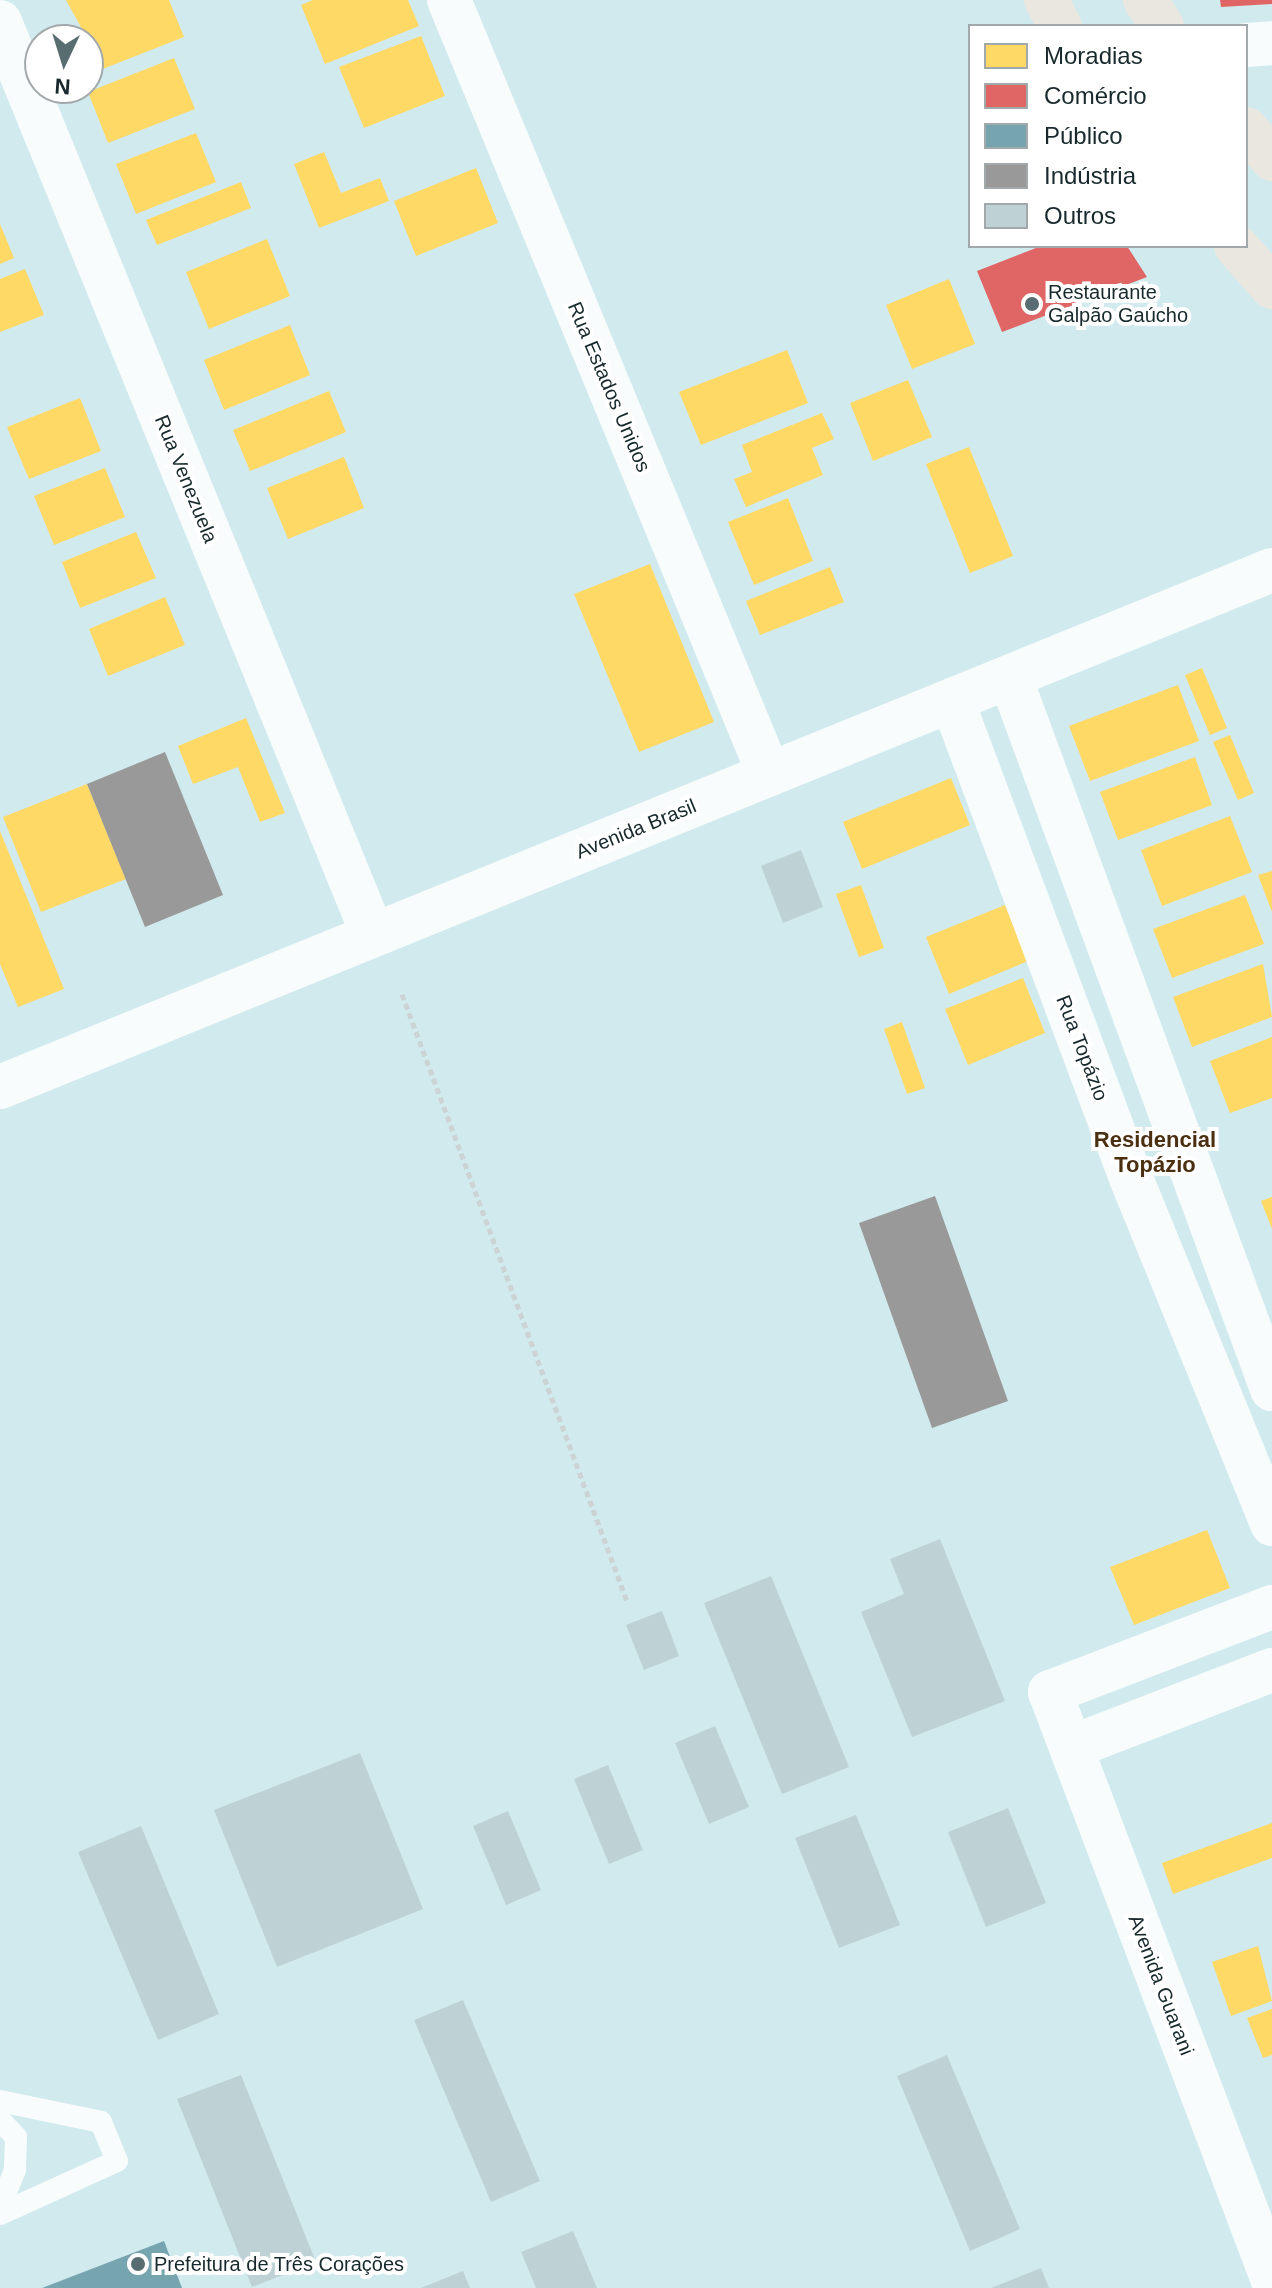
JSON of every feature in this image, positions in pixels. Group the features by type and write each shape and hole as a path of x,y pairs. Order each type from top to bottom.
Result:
{"main road":[{"path":"1046,0 1059,24"},
{"path":"1145,0 1161,24"},
{"path":"1248,131 1272,159"},
{"path":"1238,248 1272,287"}],"street":[{"name":"Rua Estados Unidos","path":"449,0 769,774"},
{"name":"Rua Venezuela","path":"0,22 373,935"},
{"path":"1248,45 1272,43"},
{"name":"Avenida Brasil","path":"0,1087 1272,570"},
{"path":"1010,677 1272,1389"},
{"name":"Rua Topázio","path":"952,700 1124,1158 1272,1524"},
{"path":"1124,1158 1180,1136"},
{"name":"Avenida Guarani","path":"1272,1607 1050,1692 1272,2278"},
{"path":"1072,1747 1272,1670"}],"lane":[{"path":"0,2101 101,2122 117,2161 0,2214"},
{"path":"0,2120 16,2137 15,2170 0,2207"}],"path":[{"path":"402,994 627,1601"}],"building: Moradias":[{"path":"66,0 169,0 184,37 104,68 104,24 79,24"},
{"path":"313,0 408,0 419,26 325,64 301,5"},
{"path":"421,36 445,96 364,128 339,67"},
{"path":"174,58 195,109 108,143 93,104 104,104 104,86"},
{"path":"196,133 216,182 136,214 116,164"},
{"path":"324,152 341,193 380,178 389,201 319,228 294,164"},
{"path":"476,168 498,223 416,256 394,201"},
{"path":"241,182 251,208 157,245 146,220"},
{"path":"0,224 14,258 0,264"},
{"path":"267,239 290,296 209,329 186,272"},
{"path":"25,269 44,315 0,332 0,279"},
{"path":"949,279 975,344 912,369 886,305"},
{"path":"290,325 310,375 224,410 204,360"},
{"path":"787,350 808,403 701,445 679,392"},
{"path":"908,380 932,437 873,461 850,403"},
{"path":"329,391 346,432 250,471 233,430"},
{"path":"80,398 101,451 29,479 7,427"},
{"path":"822,413 834,439 812,448 823,475 746,507 734,479 752,472 742,445"},
{"path":"969,447 1013,556 970,573 926,464"},
{"path":"344,457 364,508 288,539 267,488"},
{"path":"105,468 125,517 54,545 34,496"},
{"path":"788,498 813,561 754,585 728,522"},
{"path":"136,532 156,578 80,608 62,562"},
{"path":"650,564 714,722 639,752 574,594"},
{"path":"830,567 844,602 760,635 746,601"},
{"path":"165,597 185,645 108,676 89,629"},
{"path":"1202,668 1227,728 1210,735 1185,675"},
{"path":"1178,685 1199,741 1090,781 1069,726"},
{"path":"246,718 285,813 260,822 238,767 193,784 178,746"},
{"path":"1230,735 1254,793 1238,800 1213,742"},
{"path":"1195,757 1212,805 1118,840 1100,792"},
{"path":"951,778 970,825 862,869 843,822"},
{"path":"87,784 126,879 41,912 3,817"},
{"path":"1230,816 1252,872 1162,906 1141,850"},
{"path":"0,831 64,989 18,1007 0,964"},
{"path":"1272,871 1272,912 1258,875"},
{"path":"861,885 884,948 859,957 836,894"},
{"path":"1245,895 1264,944 1172,978 1153,929"},
{"path":"1005,905 1028,961 949,994 926,937"},
{"path":"1263,964 1272,1017 1192,1047 1173,997"},
{"path":"1023,978 1045,1033 968,1065 945,1009"},
{"path":"902,1022 925,1088 907,1094 884,1029"},
{"path":"1272,1037 1272,1098 1230,1113 1210,1061"},
{"path":"1272,1197 1272,1229 1261,1201"},
{"path":"1207,1530 1230,1588 1134,1625 1110,1567"},
{"path":"1272,1823 1272,1858 1173,1894 1162,1863"},
{"path":"1258,1946 1272,2001 1231,2016 1212,1962"},
{"path":"1272,2009 1272,2055 1263,2058 1247,2018"}],"building: Comércio":[{"path":"1220,0 1272,0 1272,4 1221,7"},
{"name":"Restaurante Galpão Gaúcho","path":"1036,248 1128,248 1147,277 1002,332 977,271"}],"building: Público":[{"name":"Prefeitura de Três Corações","path":"164,2241 182,2288 42,2288"}],"building: Indústria":[{"path":"165,752 223,895 145,927 87,784"},
{"path":"935,1196 1008,1401 932,1428 859,1223"}],"building: Outros":[{"path":"801,850 823,907 783,923 761,866"},
{"path":"940,1539 1005,1701 912,1737 861,1612 904,1594 890,1559"},
{"path":"771,1576 849,1767 782,1794 704,1603"},
{"path":"662,1611 679,1656 644,1670 626,1625"},
{"path":"715,1726 749,1807 709,1824 675,1743"},
{"path":"360,1753 423,1909 277,1967 214,1810"},
{"path":"608,1765 643,1850 609,1864 574,1779"},
{"path":"1008,1808 1046,1903 986,1927 948,1832"},
{"path":"508,1811 541,1890 506,1905 473,1826"},
{"path":"856,1815 900,1925 839,1948 795,1838"},
{"path":"141,1826 219,2014 158,2040 78,1852"},
{"path":"463,2000 540,2181 491,2202 414,2020"},
{"path":"947,2055 1020,2229 970,2251 897,2076"},
{"path":"241,2075 316,2262 252,2287 177,2099"},
{"path":"573,2231 597,2288 536,2288 521,2252"},
{"path":"1041,2268 1049,2288 991,2288"},
{"path":"463,2271 470,2288 421,2288"}],"place":[{"name":"Restaurante Galpão Gaúcho","path":"1032,304"},
{"name":"Prefeitura de Três Corações","path":"138,2264"}],"district":[{"name":"Residencial Topázio","path":"1155,1152"}]}
